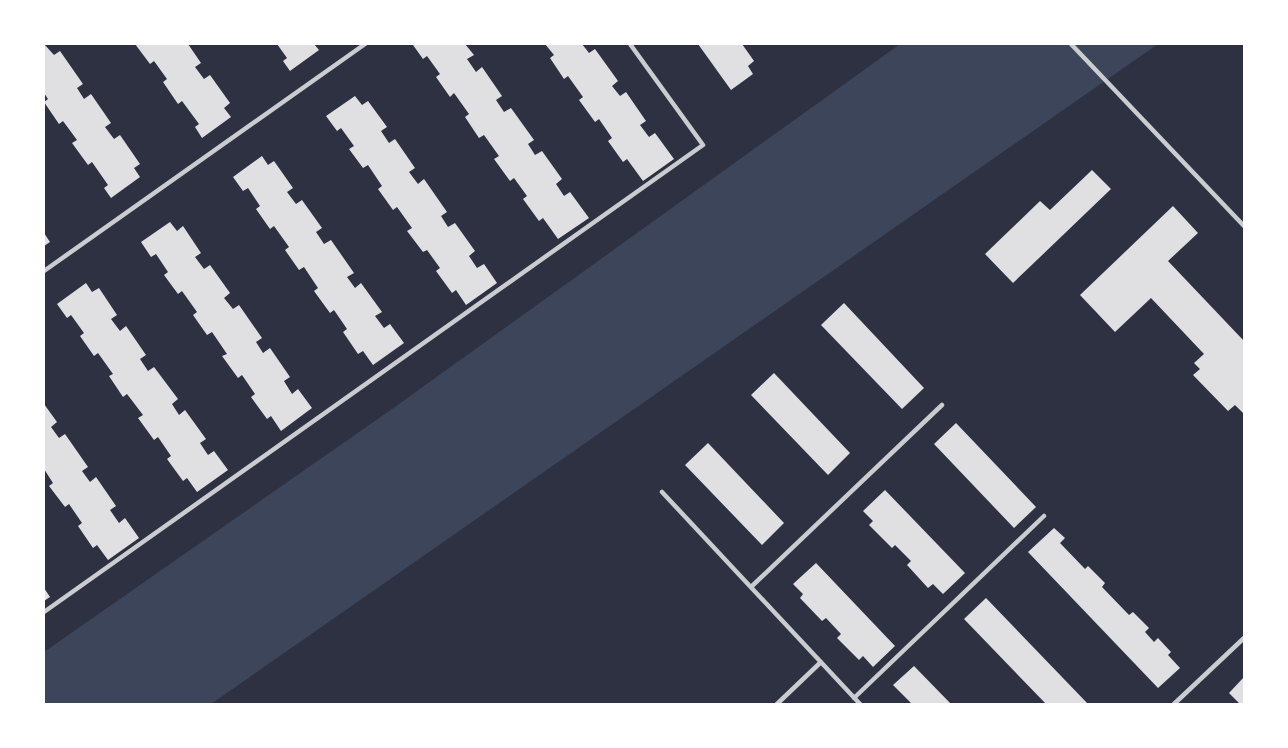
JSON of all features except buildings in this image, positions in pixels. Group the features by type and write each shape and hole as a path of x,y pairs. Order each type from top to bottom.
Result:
{"lane":[{"path":"44,271 365,44"},
{"path":"44,612 703,145 630,44"},
{"path":"1071,44 1245,226"},
{"path":"751,587 942,405"},
{"path":"662,492 860,705"},
{"path":"854,698 1044,516"},
{"path":"1174,705 1245,638"},
{"path":"777,705 821,662"}],"shaded area":[{"path":"900,44 1158,44 211,704 44,704 44,652 392,409"}]}
